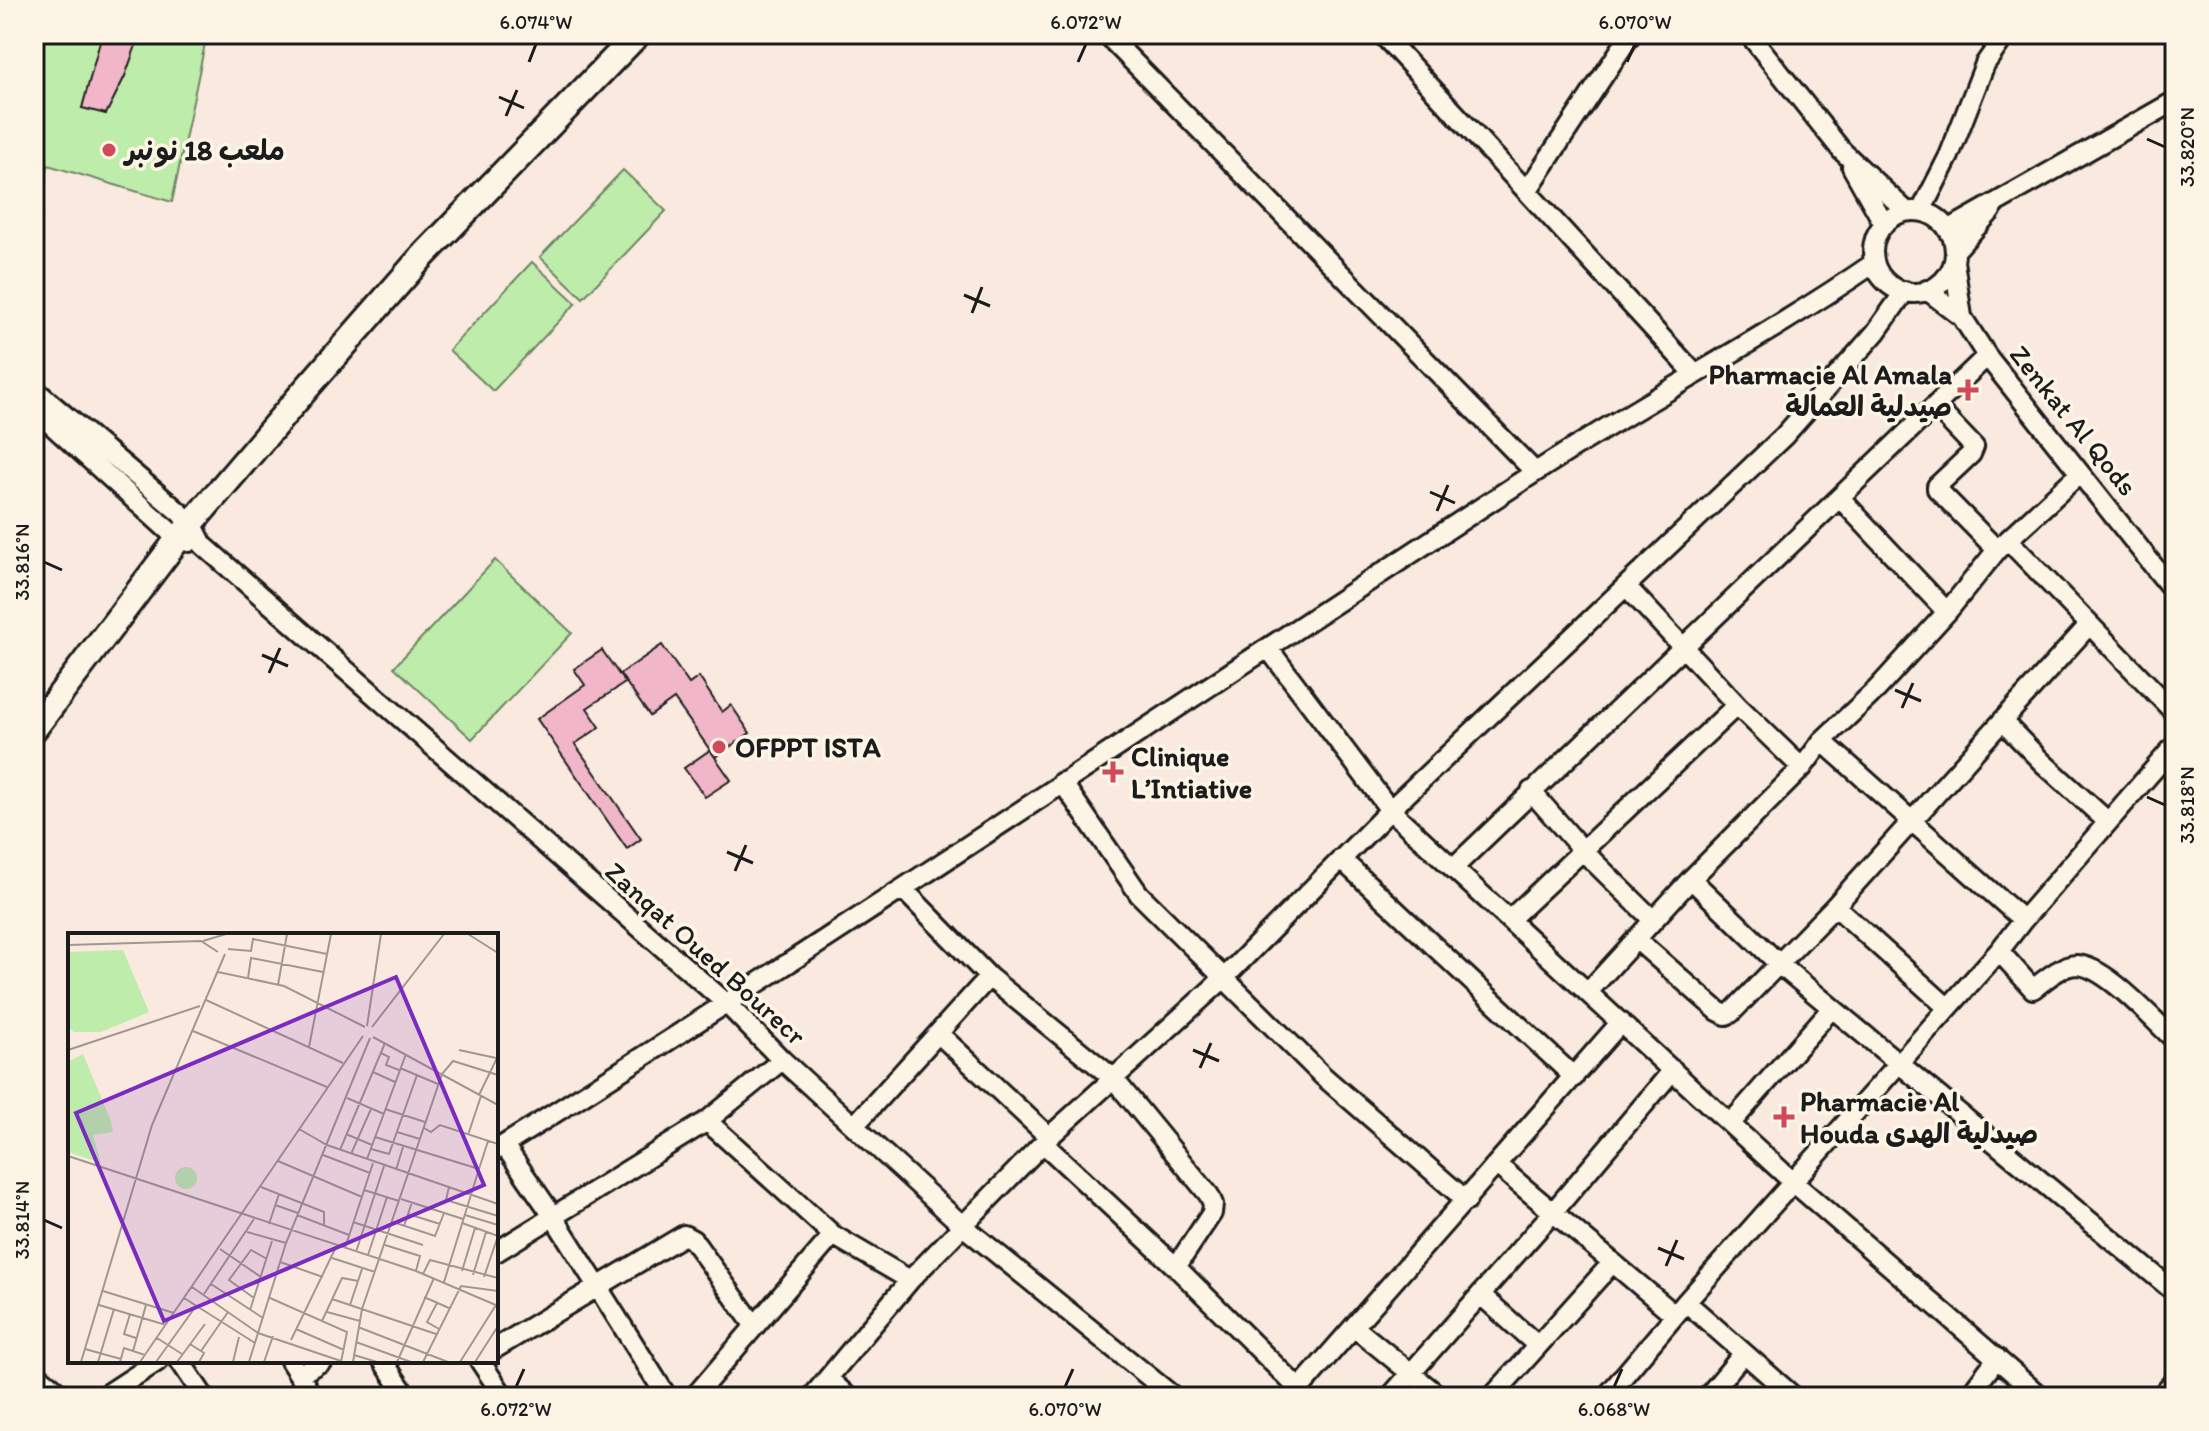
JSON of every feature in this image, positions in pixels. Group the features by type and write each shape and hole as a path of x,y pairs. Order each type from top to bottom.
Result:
{"main road":[{"path":"34,729 185,531 420,259 638,34"}],"street":[{"path":"1106,34 1535,472"},
{"path":"1382,34 1694,373"},
{"path":"1527,191 1631,34"},
{"path":"1749,34 1842,151 1884,224"},
{"path":"2004,196 1954,256 1944,279 1927,290 1905,291 1892,286 1878,270 1874,242 1884,224 1914,211 1949,156 1985,64 2006,34"},
{"path":"1842,151 1914,211 1944,224 2004,196 2175,101"},
{"path":"1949,156 1944,224 1954,256 1962,317"},
{"path":"667,1397 553,1216 500,1147 903,889 1535,472 1694,373 1821,299 1878,270"},
{"path":"1927,290 1962,317"},
{"path":"812,1397 910,1280 1046,1140 1224,978 1390,810 1784,436 1876,332 1905,291"},
{"name":"Zenkat Al Qods","path":"1962,317 1987,356 2175,593"},
{"path":"1453,868 1987,356"},
{"path":"34,389 185,531"},
{"path":"1935,406 1974,447 1937,489 2089,625 2175,713"},
{"path":"34,409 185,531"},
{"path":"1588,992 1691,879 1802,768 1822,741 1877,689 2002,545 2080,473"},
{"path":"1840,498 1947,612"},
{"name":"Zanqat Oued Bourecr","path":"185,531 726,1003 782,1060 963,1226 1174,1397"},
{"path":"1626,586 1737,705 1802,768"},
{"path":"1636,939 1722,1014 1731,1013 1835,906 2089,625"},
{"path":"1268,648 1390,810 1793,1182 2041,1397"},
{"path":"1509,920 1737,705"},
{"path":"2003,722 2107,821"},
{"path":"1822,741 2023,920"},
{"path":"1606,1397 1680,1309 1999,951 2175,745"},
{"path":"1062,782 1139,894 1323,1076 1467,1201"},
{"path":"1531,791 1584,852 1653,920"},
{"path":"1341,859 1574,1077"},
{"path":"1691,879 1779,964 2175,1292"},
{"path":"903,889 989,977 1113,1078 1209,1195 1213,1204 1212,1213 1176,1267"},
{"path":"1835,906 1948,1008"},
{"path":"1999,951 2033,989 2062,969 2074,965 2101,972 2175,1040"},
{"path":"854,1126 989,977"},
{"path":"1731,1123 1832,1008"},
{"path":"939,1034 1176,1267 1295,1393 1467,1201 1621,1022"},
{"path":"498,1251 707,1121 782,1060"},
{"path":"1390,1397 1673,1070"},
{"path":"707,1121 833,1235 910,1280"},
{"path":"1497,1165 1612,1263 1744,1353 1794,1397"},
{"path":"498,1347 679,1237 689,1235 754,1325"},
{"path":"694,1397 833,1235"},
{"path":"1492,1397 1612,1263"},
{"path":"1481,1295 1537,1345"},
{"path":"1354,1327 1440,1397"},
{"path":"1707,1397 1744,1353"},
{"path":"1968,1397 1997,1358"},
{"path":"103,1397 155,1363"},
{"path":"181,1363 204,1397"},
{"path":"313,1397 294,1368 314,1363"},
{"path":"384,1363 407,1397"},
{"path":"481,1363 504,1397"},
{"path":"34,1372 65,1397"},
{"path":"828,1378 848,1397"},
{"path":"2160,1397 2175,1380"}],"green space":[{"name":"ملعب 18 نونبر","path":"34,34 207,34 172,202 48,165 34,283"},
{"path":"623,170 666,211 583,298 540,257"},
{"path":"532,262 576,303 493,391 449,350"},
{"path":"495,560 572,633 472,739 394,667"}],"building":[{"path":"102,34 140,34 125,76 106,114 82,108"},
{"path":"662,645 689,684 699,677 722,712 731,705 750,733 715,757 674,699 650,716 620,674"},
{"path":"602,650 625,683 587,708 600,727 575,744 641,839 627,849 537,719 585,685 574,669"},
{"path":"710,750 731,780 705,797 684,768"}],"place":[{"name":"ملعب 18 نونبر","path":"109,150"},
{"name":"Pharmacie Al Amala صيدلية العمالة","path":"1968,390"},
{"name":"OFPPT ISTA","path":"719,747"},
{"name":"Clinique L’Intiative","path":"1113,772"},
{"name":"Pharmacie Al Houda صيدلية الهدى","path":"1784,1117"}]}
